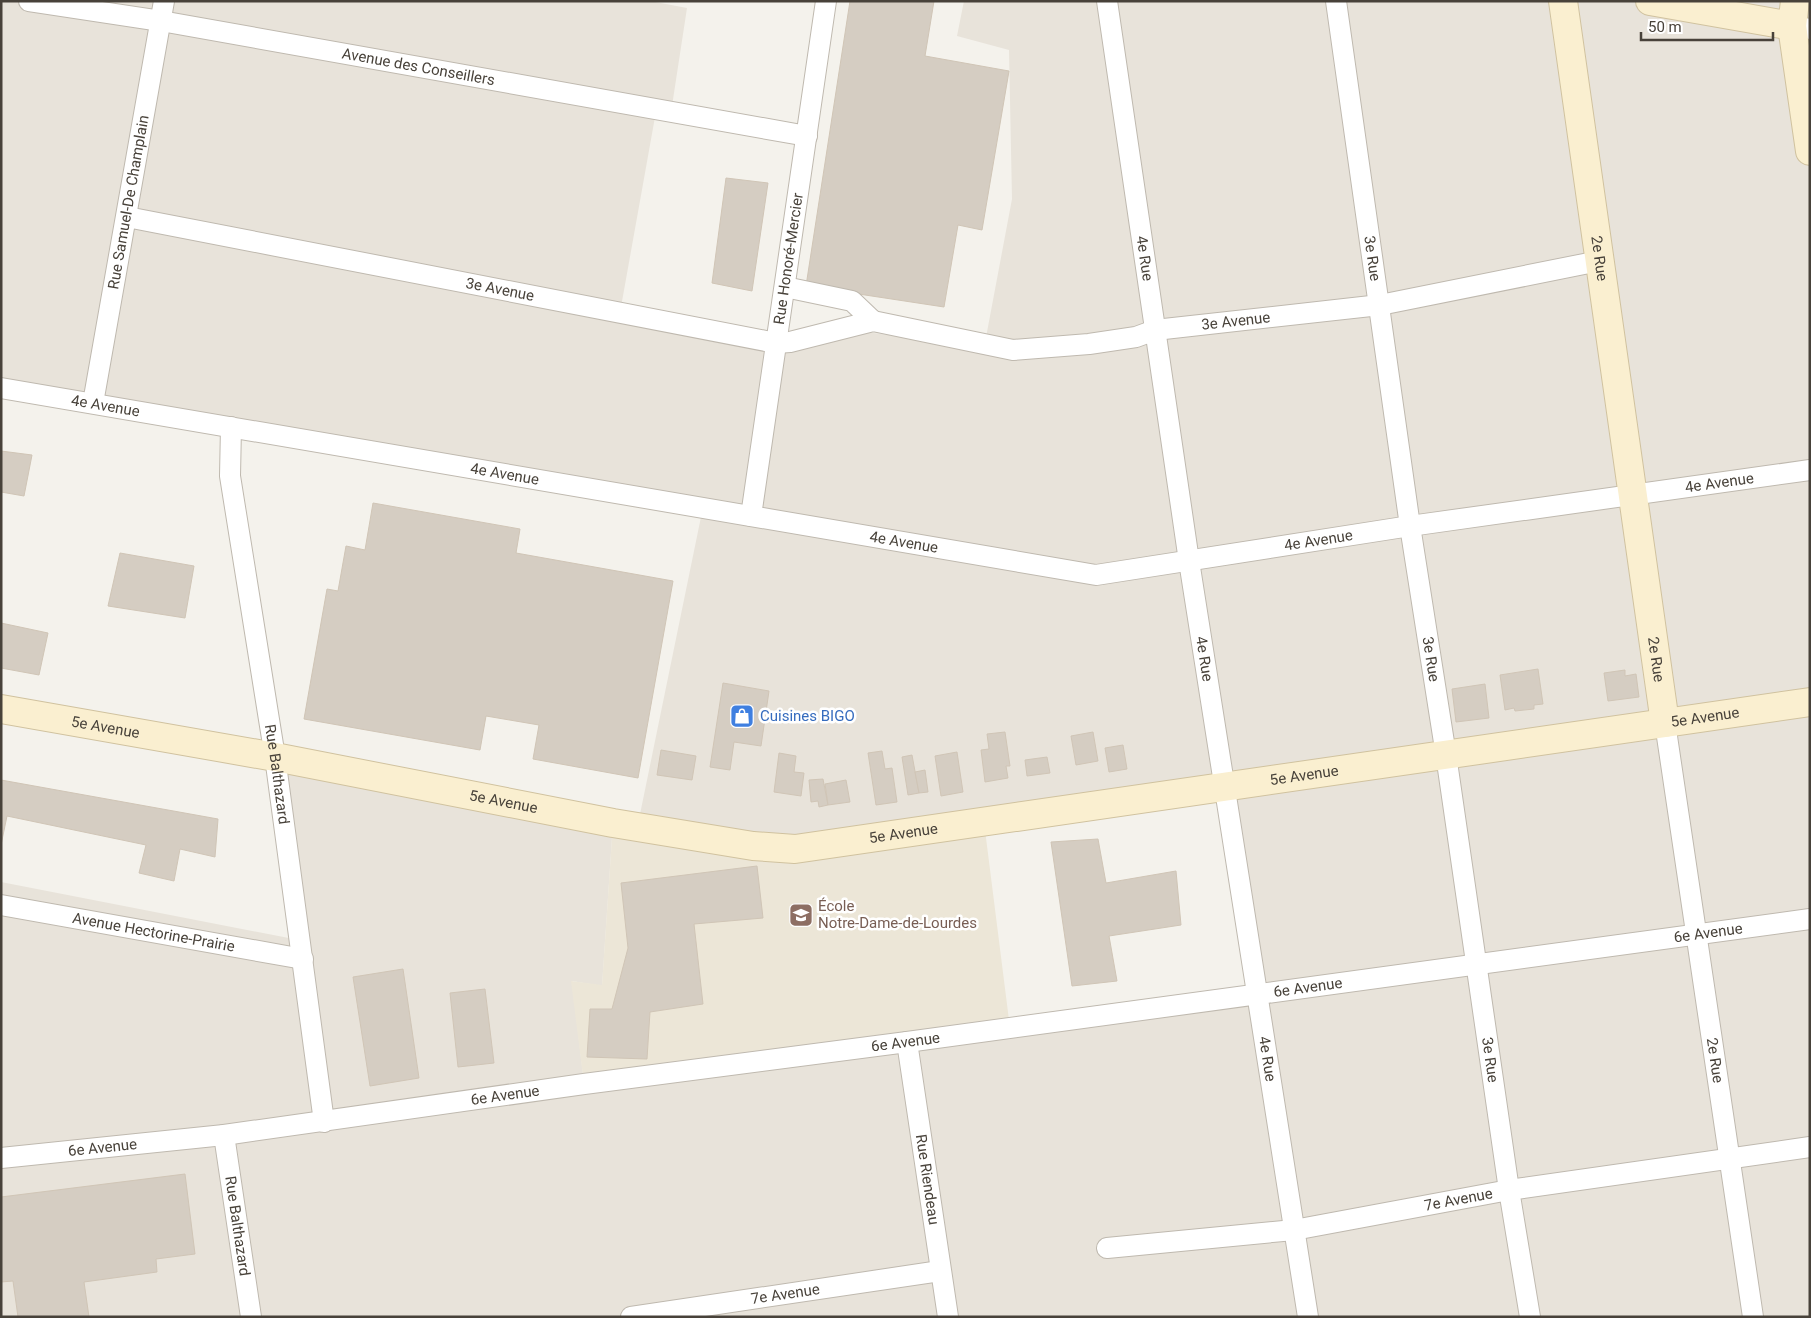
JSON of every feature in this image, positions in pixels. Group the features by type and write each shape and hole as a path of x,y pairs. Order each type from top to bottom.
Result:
{"street":[{"name":"Avenue des Conseillers","path":"29,1 161,21 807,136"},
{"name":"Rue Samuel-De Champlain","path":"93,403 164,1"},
{"name":"Rue Honoré-Mercier","path":"751,516 826,1"},
{"name":"4e Rue","path":"1107,1 1189,561 1308,1317"},
{"name":"3e Rue","path":"1336,1 1410,526 1446,755 1509,1190 1530,1317"},
{"name":"2e Rue","path":"1563,1 1665,724 1753,1317"},
{"path":"1650,1 1799,19 1810,151"},
{"name":"3e Avenue","path":"127,217 776,343 790,342 873,321 1014,350 1089,344 1136,337 1155,330 1380,306 1599,261"},
{"path":"784,287 852,301 873,321"},
{"name":"4e Avenue","path":"1,388 1096,575 1410,526 1810,470"},
{"name":"Rue Balthazard","path":"231,427 230,476 275,757 324,1122"},
{"name":"5e Avenue","path":"1,708 275,757 613,823 753,846 795,849 1810,702"},
{"name":"Avenue Hectorine-Prairie","path":"2,908 303,959"},
{"name":"6e Avenue","path":"1,1158 224,1135 324,1122 584,1084 1810,919"},
{"name":"Rue Riendeau","path":"907,1042 948,1317"},
{"name":"Rue Balthazard","path":"224,1135 251,1317"},
{"name":"7e Avenue","path":"1107,1248 1294,1230 1509,1190 1810,1147"},
{"name":"7e Avenue","path":"631,1317 940,1271"}],"shaded area":[{"path":"1,1 650,1 687,8 670,119 655,117 621,307 777,338 859,331 984,348 1012,199 1009,50 957,36 964,1 1810,1 1810,1317 1,1317 1,882 299,940 283,765 613,823 602,986 572,981 584,1083 1255,1001 1223,784 806,847 638,824 702,512 1,395"},
{"name":"École Notre-Dame-de-Lourdes","path":"984,822 1010,1028 584,1084 571,981 602,985 613,823 753,846"}],"building":[{"path":"850,1 934,1 925,56 1009,71 982,230 958,225 944,307 806,286"},
{"path":"726,178 768,183 752,291 712,283"},
{"path":"1,451 32,455 24,496 1,492"},
{"path":"373,503 520,529 516,553 673,581 638,778 533,759 539,725 486,716 480,750 304,719 327,589 338,591 346,546 365,550"},
{"path":"120,553 194,566 185,618 108,606"},
{"path":"1,623 48,633 39,675 1,668"},
{"path":"1538,669 1543,704 1534,705 1534,709 1515,711 1514,708 1505,710 1500,675"},
{"path":"1625,670 1625,676 1636,674 1639,697 1608,701 1604,673"},
{"name":"Cuisines BIGO","path":"723,683 769,691 761,746 734,742 730,770 710,767"},
{"path":"1485,684 1489,718 1456,722 1452,689"},
{"path":"1005,732 1010,766 1006,766 1008,778 985,782 981,750 989,749 987,734"},
{"path":"1093,732 1098,761 1076,765 1071,736"},
{"path":"1123,745 1127,769 1109,772 1105,748"},
{"path":"661,750 696,756 692,780 657,775"},
{"path":"882,751 885,769 892,768 897,802 876,805 868,753"},
{"path":"957,752 963,792 941,796 935,756"},
{"path":"779,753 796,756 794,772 804,773 801,796 774,792"},
{"path":"912,755 919,793 908,795 902,757"},
{"path":"1047,757 1050,773 1027,776 1025,760"},
{"path":"925,770 928,792 919,793 915,772"},
{"path":"823,779 828,805 819,807 818,801 811,802 809,780"},
{"path":"1,780 218,819 215,857 180,849 174,881 139,873 146,845 7,816 1,845"},
{"path":"846,780 850,802 828,805 825,784"},
{"path":"1098,839 1106,883 1176,871 1181,925 1109,936 1117,981 1072,986 1051,842"},
{"path":"757,866 763,918 694,924 703,1004 650,1012 647,1059 587,1057 590,1009 612,1009 628,948 621,883"},
{"path":"403,969 419,1078 370,1086 353,977"},
{"path":"485,989 494,1063 458,1067 450,993"},
{"path":"185,1174 195,1254 156,1259 157,1272 84,1282 89,1317 18,1317 13,1281 1,1282 1,1197"}],"place":[{"name":"Cuisines BIGO","path":"742,716"},
{"name":"École Notre-Dame-de-Lourdes","path":"801,915"}]}
